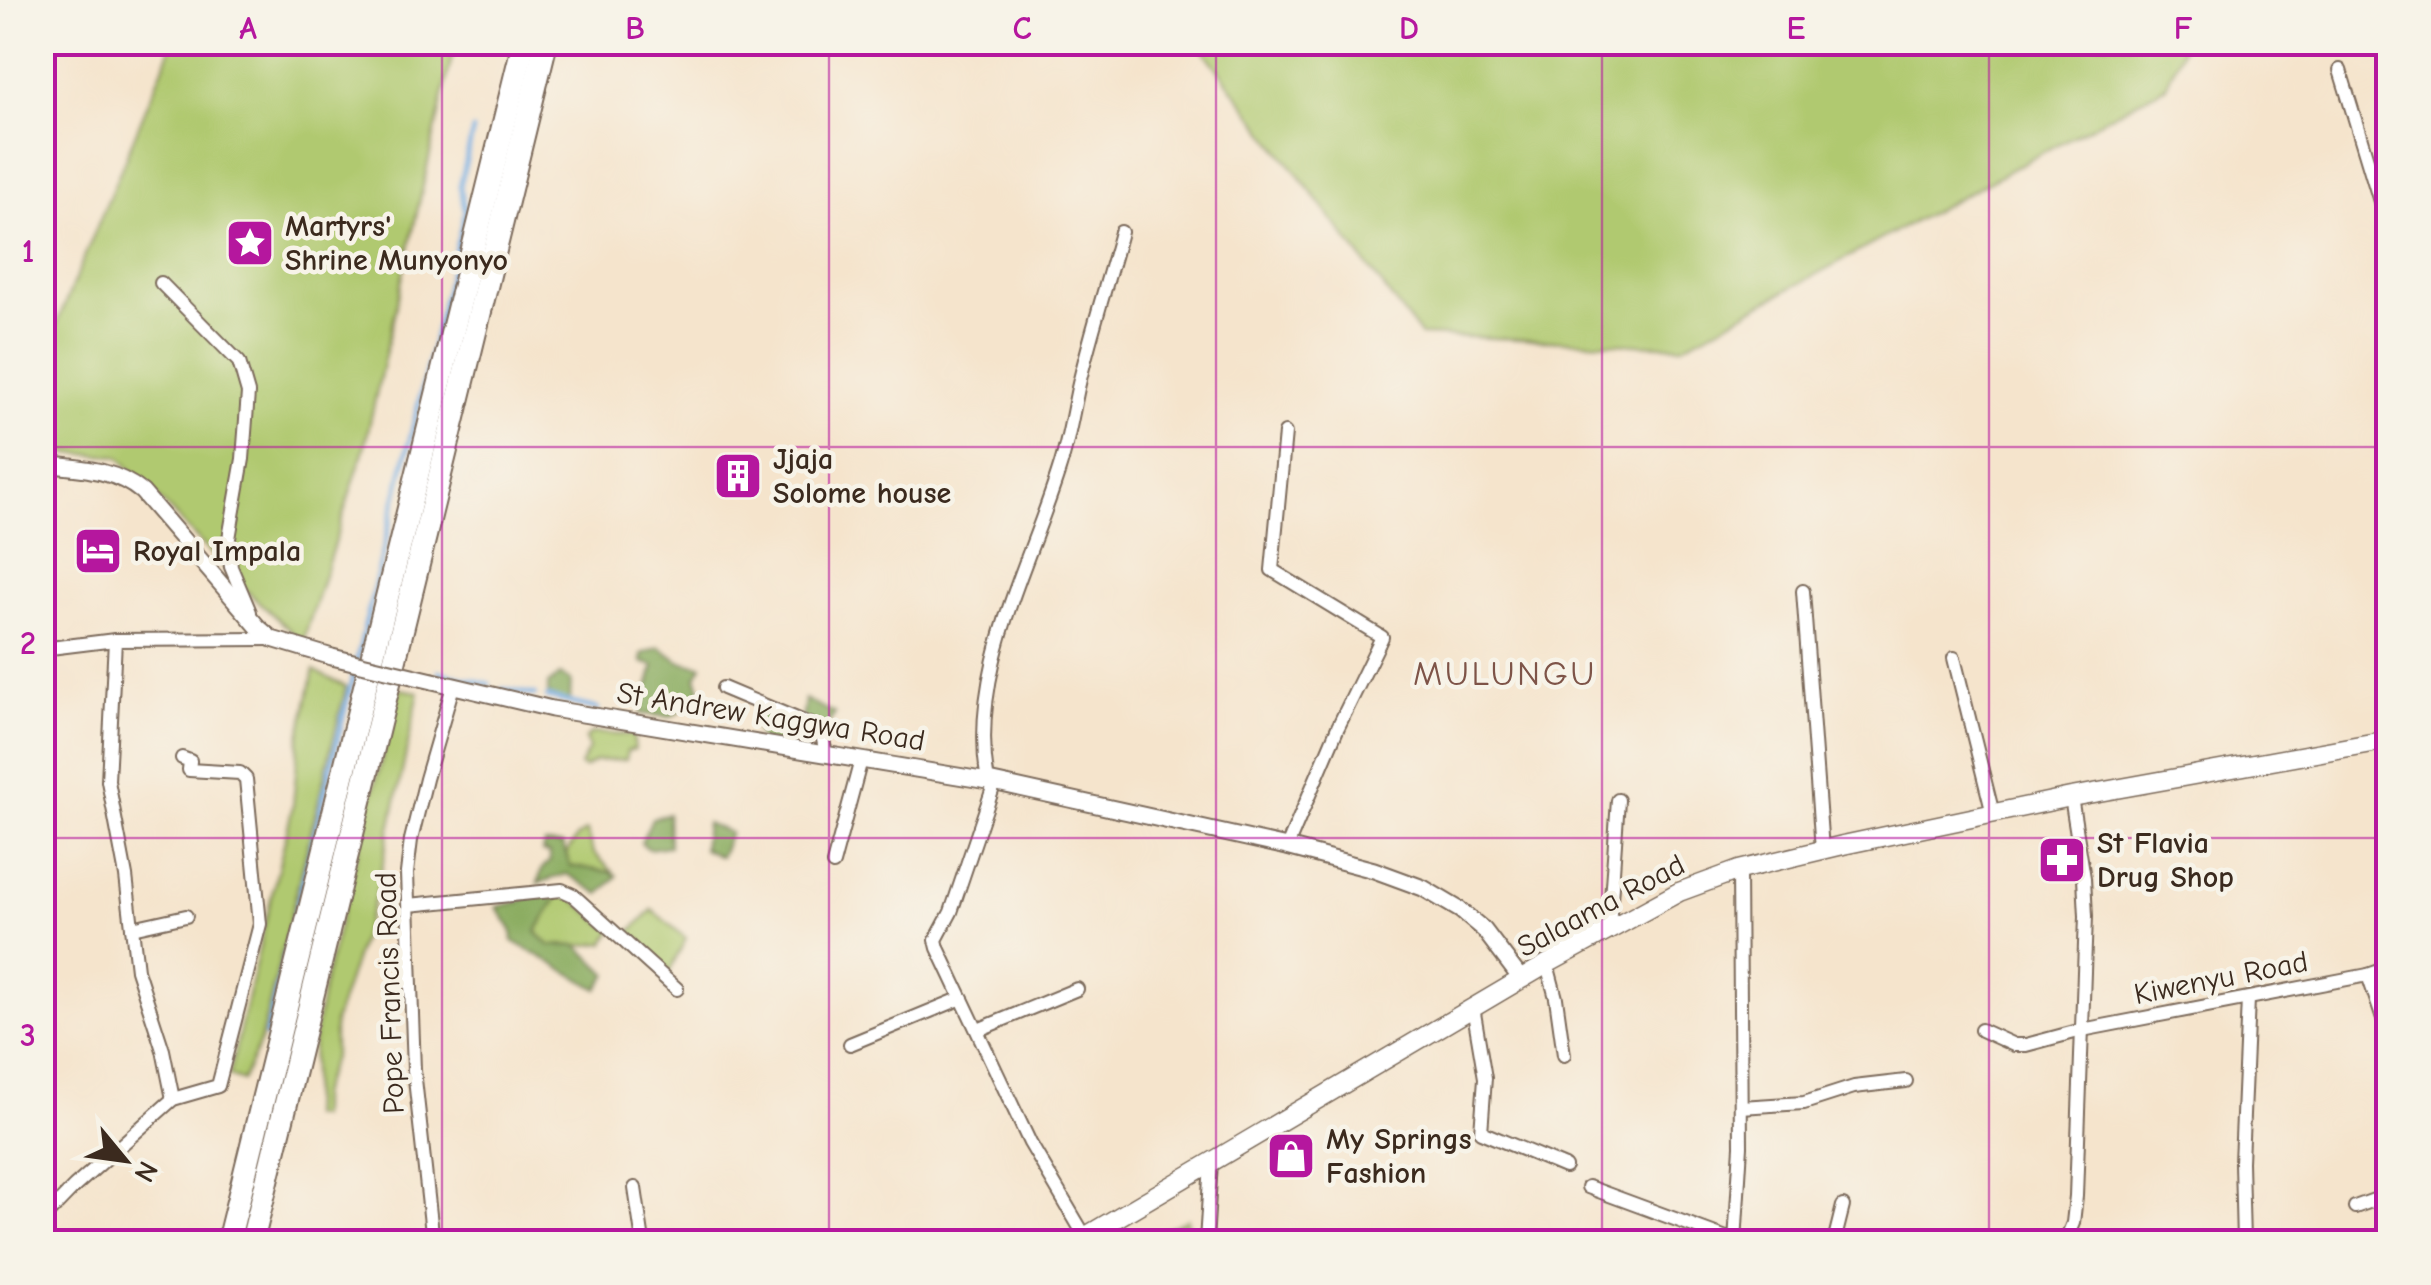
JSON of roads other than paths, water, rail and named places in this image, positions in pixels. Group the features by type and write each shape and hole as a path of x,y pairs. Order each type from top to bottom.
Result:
{"highway":[{"path":"228,1242 524,42"},
{"path":"252,1242 546,42"}],"main road":[{"name":"Salaama Road","path":"1081,1240 1521,979 1679,892 1739,870 1822,850 2071,797 2388,740"}],"street":[{"path":"2340,70 2388,228"},
{"path":"1081,1240 1030,1143 936,940 951,912 991,781 983,754 991,672 1066,447 1122,232"},
{"path":"161,283 239,362 248,392 246,431 228,544 231,567 258,627"},
{"path":"1285,433 1272,570 1382,637 1287,848"},
{"name":"St Andrew Kaggwa Road","path":"42,464 116,474 130,482 272,639 552,709 991,781 1287,848 1400,878 1442,898 1484,930 1521,979"},
{"path":"1803,591 1822,850"},
{"path":"42,649 114,640 272,639"},
{"path":"114,640 108,781 137,970 163,1050 173,1098"},
{"path":"1954,658 1993,814"},
{"name":"Pope Francis Road","path":"433,1242 414,1070 411,840 453,686"},
{"path":"723,688 816,727 822,734 826,755"},
{"path":"42,1220 173,1098 218,1086 260,924 246,779 240,774 189,770 190,761 182,758"},
{"path":"833,864 861,760"},
{"path":"2065,1242 2073,1223 2076,1196 2082,1030 2084,878 2071,797"},
{"path":"1609,928 1618,800"},
{"path":"1588,1187 1736,1242 1741,1107 1739,870"},
{"path":"409,905 562,890 677,989"},
{"path":"132,928 186,916"},
{"path":"1547,964 1564,1055"},
{"name":"Kiwenyu Road","path":"1981,1030 2014,1045 2026,1046 2082,1030 2368,976 2388,968"},
{"path":"2368,976 2388,1034"},
{"path":"978,1030 1077,990"},
{"path":"850,1044 962,998"},
{"path":"2242,1242 2248,998"},
{"path":"1473,1007 1486,1078 1481,1132 1565,1167"},
{"path":"1741,1107 1804,1103 1854,1087 1906,1080"},
{"path":"1206,1242 1211,1163"},
{"path":"635,1188 643,1242"},
{"path":"2355,1207 2388,1196"},
{"path":"1834,1242 1843,1206"}],"waterway":[{"path":"266,1036 465,211 460,186 473,130"},
{"path":"439,672 489,684"},
{"path":"503,689 535,695"},
{"path":"547,697 598,709"}],"place":[{"name":"Martyrs' Shrine Munyonyo","path":"250,243"},
{"name":"Jjaja Solome house","path":"738,476"},
{"name":"Royal Impala","path":"98,551"},
{"name":"St Flavia Drug Shop","path":"2062,860"},
{"name":"My Springs Fashion","path":"1291,1156"}],"district":[{"name":"MULUNGU","path":"1505,673"}]}
